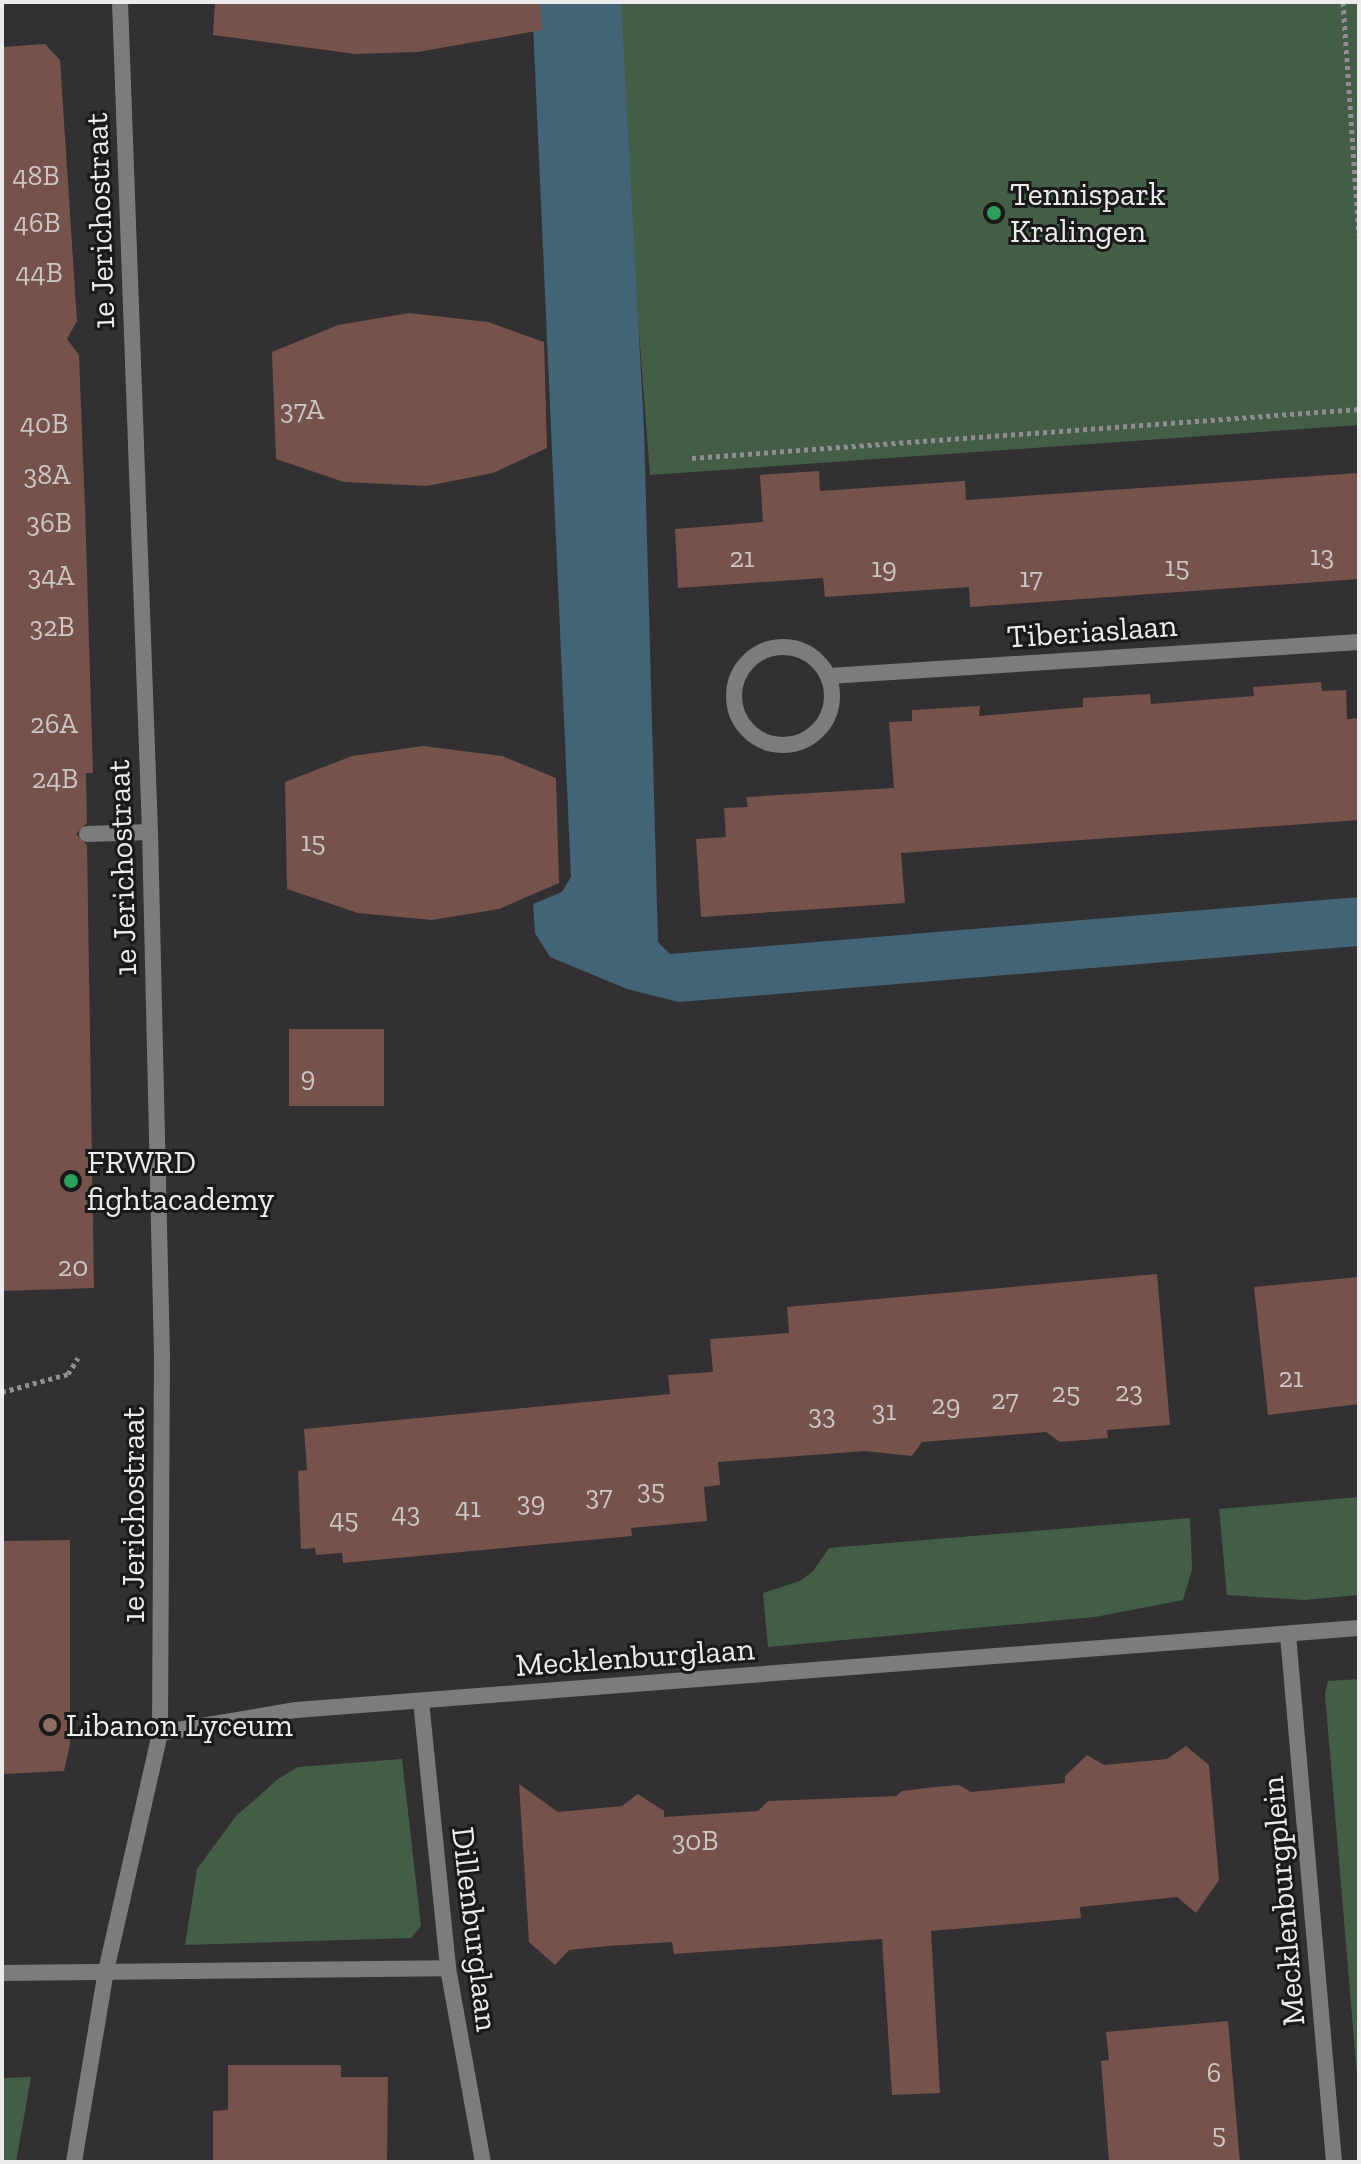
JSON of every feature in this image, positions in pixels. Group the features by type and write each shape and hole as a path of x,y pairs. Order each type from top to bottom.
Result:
{"street":[{"name":"1e Jerichostraat","path":"120,2 150,832 162,1356 160,1733"},
{"name":"Tiberiaslaan","path":"829,676 1359,642"},
{"path":"781,647 807,652 829,676 832,707 815,734 801,742 770,743 756,737 737,712 736,679 758,653 781,647"},
{"path":"87,834 150,832"},
{"name":"Mecklenburglaan","path":"160,1733 296,1710 1359,1628"},
{"name":"Mecklenburgplein","path":"1288,1635 1334,2162"},
{"name":"Dillenburglaan","path":"421,1701 448,1968 483,2162"},
{"path":"74,2162 106,1971 160,1733"},
{"path":"2,1973 448,1968"}],"path":[{"path":"1343,2 1359,234"},
{"path":"692,458 1359,409"},
{"path":"2,1392 68,1374 78,1358"}],"green space":[{"name":"Tennispark Kralingen","path":"614,2 1359,2 1359,425 650,475"},
{"path":"1359,1497 1359,1595 1304,1600 1227,1595 1219,1509"},
{"path":"1190,1518 1192,1569 1183,1600 1095,1617 768,1647 763,1593 800,1581 814,1570 829,1548"},
{"path":"1359,1679 1359,2099 1325,1694 1328,1681"},
{"path":"402,1759 421,1926 411,1938 185,1945 197,1869 236,1816 278,1779 298,1767"},
{"path":"31,2077 16,2162 2,2162 2,2078"}],"water":[{"path":"532,2 621,2 644,428 658,942 670,954 1359,897 1359,946 679,1002 627,989 550,957 535,933 533,904 562,892 571,877"}],"building":[{"path":"215,2 540,2 542,30 418,52 356,54 213,35"},
{"path":"45,44 60,60 77,321 67,339 79,355 93,773 86,773 87,823 76,834 87,845 94,1288 2,1291 2,47"},
{"path":"409,313 488,322 544,342 547,448 493,473 427,486 344,482 276,459 272,352 338,325"},
{"path":"819,471 820,491 965,481 966,500 1359,473 1359,579 970,607 969,587 825,597 823,578 678,588 675,529 763,522 760,475"},
{"path":"1321,682 1322,691 1346,690 1347,719 1359,718 1359,820 901,853 905,903 701,917 696,839 726,837 724,808 748,807 746,797 894,788 889,722 912,721 912,710 980,706 979,716 1083,707 1083,698 1150,694 1151,704 1254,696 1253,687"},
{"path":"423,746 502,756 556,778 559,883 499,909 432,920 358,913 287,889 285,782 352,756"},
{"path":"289,1029 384,1029 384,1106 289,1106"},
{"path":"1157,1274 1170,1425 1107,1430 1108,1438 1060,1442 1046,1432 922,1442 912,1456 865,1451 718,1462 720,1485 704,1487 707,1521 631,1528 632,1536 343,1563 342,1553 316,1555 315,1548 301,1549 298,1471 307,1470 304,1429 670,1394 668,1375 713,1372 710,1339 789,1333 787,1307"},
{"path":"1359,1277 1359,1404 1268,1415 1254,1287"},
{"path":"70,1540 70,1744 64,1771 2,1774 2,1541"},
{"path":"1186,1746 1209,1765 1219,1880 1196,1913 1177,1897 1080,1907 1081,1918 931,1931 940,2093 892,2095 882,1939 674,1954 672,1942 608,1946 569,1950 555,1965 529,1942 519,1784 558,1812 622,1806 638,1794 664,1811 664,1817 758,1811 768,1801 896,1796 902,1791 959,1785 971,1792 1065,1783 1065,1776 1087,1755 1104,1765 1167,1759"},
{"path":"1228,2021 1240,2162 1109,2162 1101,2061 1109,2060 1106,2032"},
{"path":"228,2065 341,2065 341,2077 388,2077 387,2162 213,2162 213,2111 228,2110"}],"place":[{"name":"Tennispark Kralingen","path":"994,213"},
{"name":"FRWRD fightacademy","path":"71,1181"},
{"name":"Libanon Lyceum","path":"50,1725"}]}
